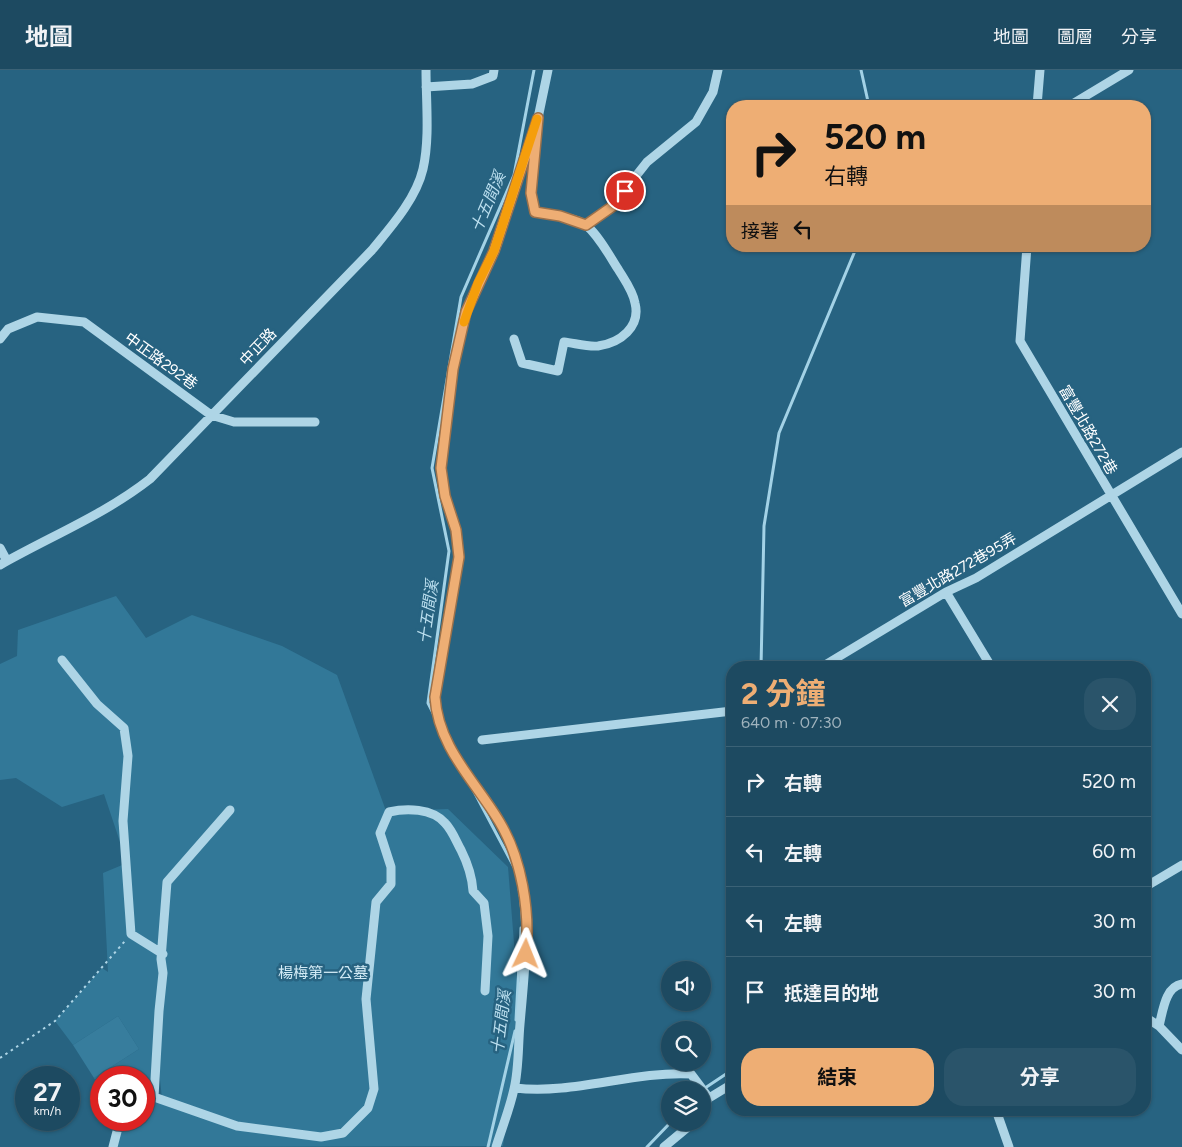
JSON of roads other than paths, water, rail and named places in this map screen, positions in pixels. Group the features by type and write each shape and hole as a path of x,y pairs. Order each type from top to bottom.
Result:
{"street":[{"name":"中正路","path":"3,563 90,519 124,499 150,479 372,250 393,224 415,189 423,169 426,70"},
{"path":"426,88 472,84 493,76 494,70"},
{"path":"514,339 522,363 558,371 564,342 598,346 622,338 634,324 636,309 634,298 607,252 586,225 560,216 535,212 531,193 538,118 548,70"},
{"path":"586,225 613,206 647,162 696,122 713,92 718,70"},
{"path":"1038,100 1040,70"},
{"path":"1079,100 1129,70"},
{"path":"496,1147 515,1088 528,936 519,867 512,846 499,821 447,745 436,711 435,697 459,557 456,530 445,496 441,468 453,369 466,312 494,251 538,118"},
{"name":"富豐北路272巷","path":"1026,252 1020,341 1182,614"},
{"name":"中正路292巷","path":"0,339 8,329 37,317 84,322 211,415 234,422 315,422"},
{"name":"富豐北路272巷95弄","path":"832,661 946,592 976,578 1182,452"},
{"path":"0,548 3,563"},
{"path":"946,592 988,661"},
{"path":"62,660 97,704 124,728 128,756 123,821 131,934 163,954"},
{"path":"482,740 726,712"},
{"path":"155,1081 166,882 230,810"},
{"path":"155,1097 237,1126 322,1137 343,1133 368,1108 374,1089 366,999 376,902 391,884 390,867 380,833 389,812 401,810 423,811 444,822 456,840 472,876 473,891 484,903 488,936 485,991"},
{"path":"1151,883 1182,865"},
{"path":"1159,1026 1168,994 1176,985 1182,984"},
{"path":"1151,1021 1159,1026 1182,1050"},
{"path":"515,1088 538,1090 665,1073 691,1074 696,1081"},
{"path":"711,1096 726,1087"},
{"path":"998,1116 1009,1147"},
{"path":"113,1147 117,1131"},
{"path":"664,1147 684,1131"},
{"path":"678,1136 680,1147"}],"waterway":[{"name":"十五間溪","path":"435,717 428,703 449,551 432,468 461,297 514,175 534,70"},
{"path":"861,70 868,100"},
{"path":"761,661 764,526 779,433 854,252"},
{"name":"十五間溪","path":"470,784 514,867"},
{"name":"十五間溪","path":"516,1020 521,928"},
{"name":"十五間溪","path":"488,1147 515,1031"},
{"path":"711,1084 726,1074"},
{"path":"647,1147 662,1131"}],"park label":[{"name":"楊梅第一公墓","path":"323,973"}]}
